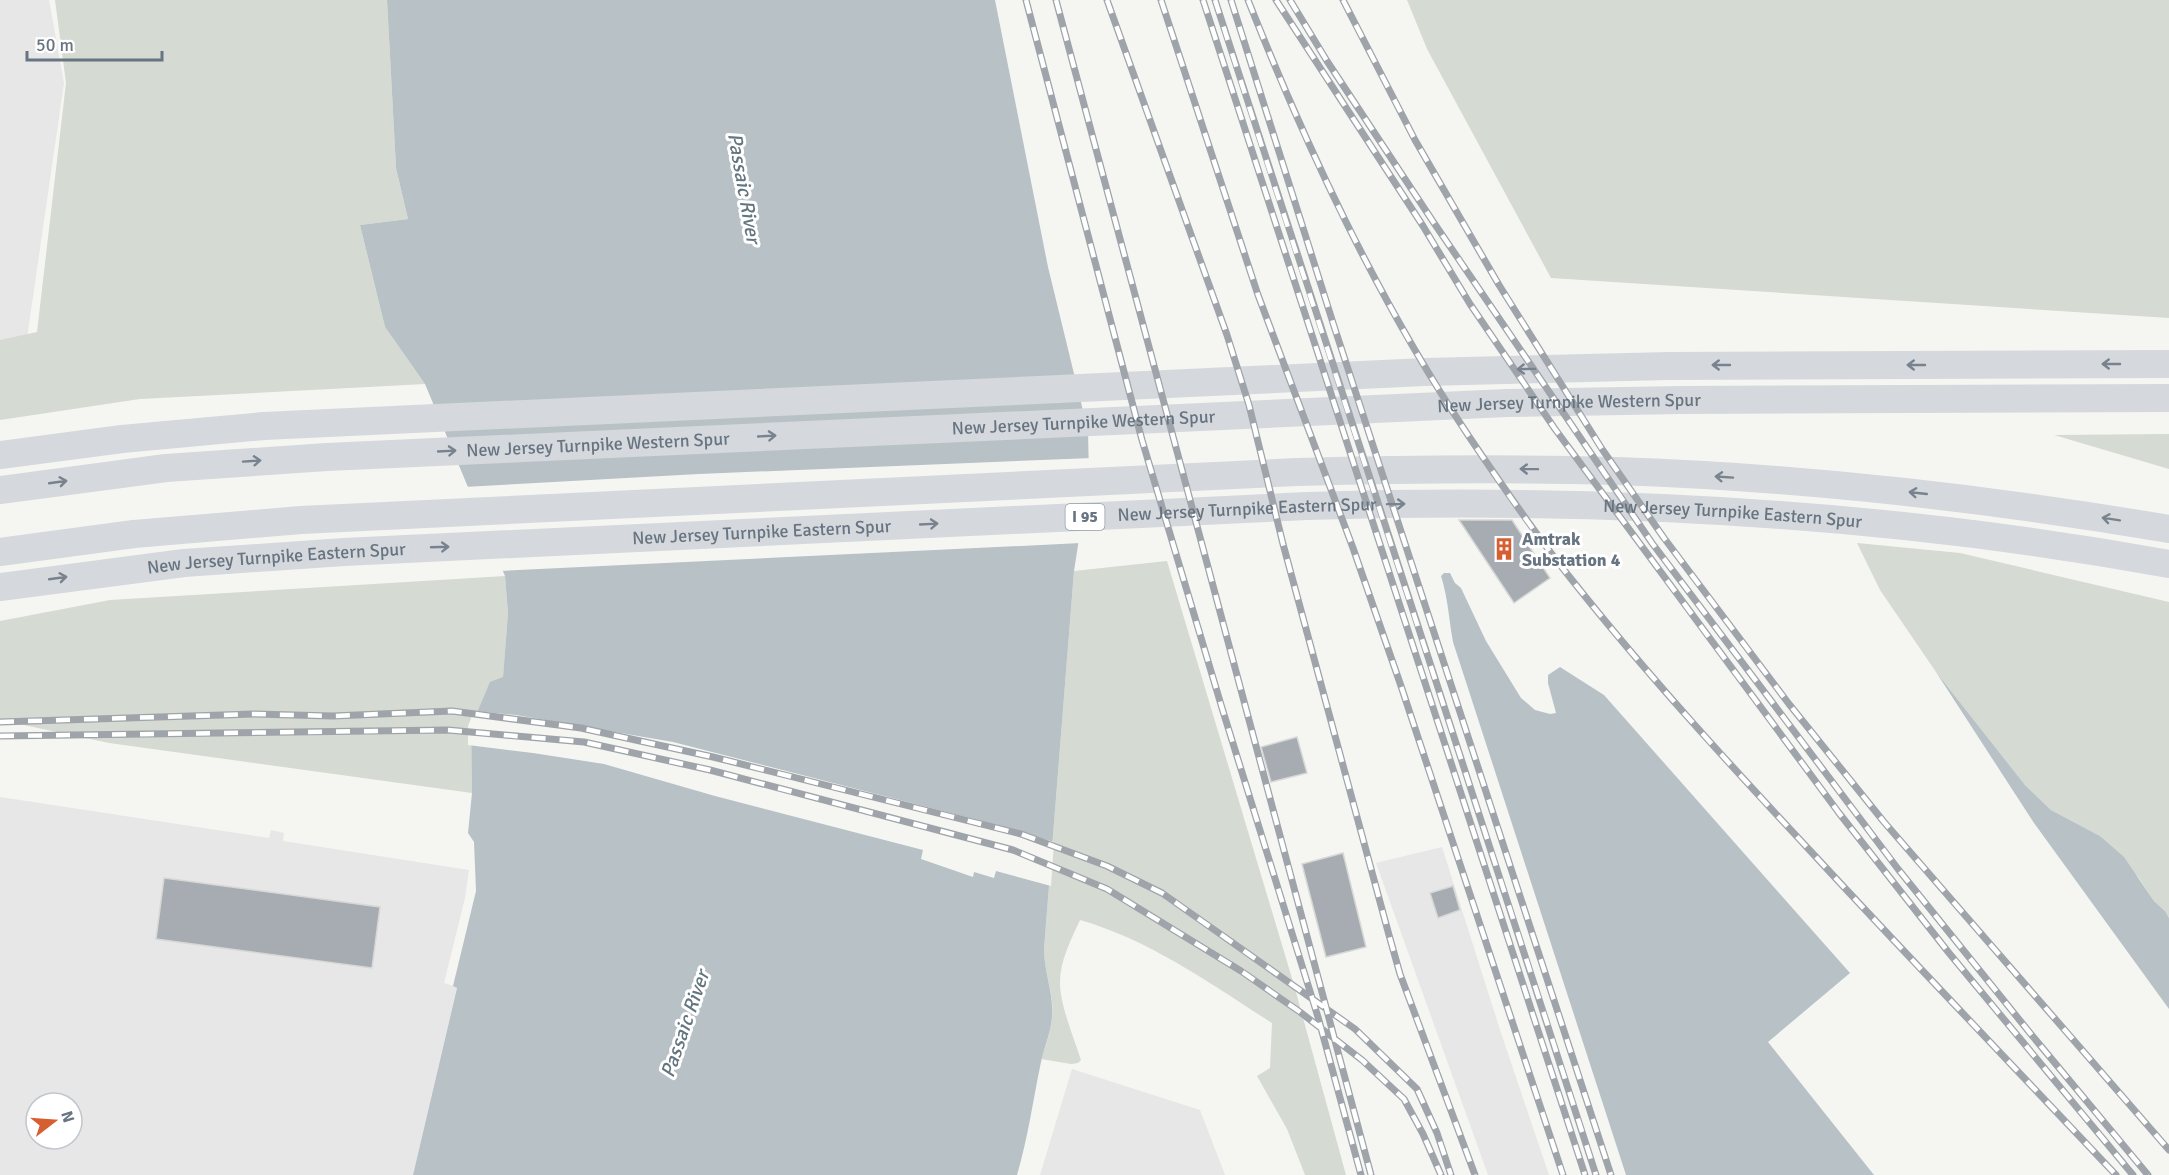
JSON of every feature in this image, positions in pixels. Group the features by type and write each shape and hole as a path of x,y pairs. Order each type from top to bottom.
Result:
{"highway":[{"name":"New Jersey Turnpike Western Spur","path":"0,455 122,439 264,426 1239,379 1669,366 2169,364"},
{"name":"New Jersey Turnpike Western Spur","path":"0,490 146,470 308,458 1354,409 1681,400 2169,398"},
{"name":"New Jersey Turnpike Eastern Spur","path":"0,552 134,534 345,517 1285,472 1398,469 1616,471 1763,479 1974,500 2169,529"},
{"name":"New Jersey Turnpike Eastern Spur","path":"0,587 134,568 300,555 1398,504 1607,505 1817,518 1995,538 2169,564"}],"shaded area":[{"path":"0,0 49,0 64,83 27,338 0,344"},
{"path":"55,0 387,0 396,168 408,219 360,225 385,327 425,384 140,399 0,420 0,340 37,332 66,83"},
{"path":"1407,0 2169,0 2169,318 1551,278 1427,49"},
{"path":"2169,434 2169,469 2054,435"},
{"path":"1857,543 1960,553 2169,602 2169,918 2139,878 2100,836 2051,810 2025,785 1936,672 1880,590"},
{"path":"1167,561 1294,985 1346,1175 1305,1175 1287,1129 1257,1076 1270,1068 1272,1023 1179,964 1106,929 1080,920 1067,950 1060,975 1062,1001 1081,1060 1071,1064 1041,1059 1052,1017 1044,949 1074,571"},
{"path":"505,576 508,613 503,678 471,727 472,793 109,743 0,720 0,621 110,600"},
{"path":"0,797 269,838 271,830 284,833 283,841 469,870 465,898 444,983 457,987 413,1175 0,1175"},
{"path":"1442,847 1549,1175 1488,1175 1376,863"},
{"path":"1072,1069 1200,1110 1225,1175 1040,1175"}],"water":[{"name":"Passaic River","path":"387,0 995,0 1048,267 1088,431 1089,475 1074,571 1044,949 1052,1000 1052,1017 1017,1175 413,1175 457,988 453,986 476,891 474,842 468,833 472,793 471,727 490,682 503,677 508,613 505,576 425,384 385,327 360,225 408,219 396,168"},
{"path":"1444,573 1450,573 1455,583 1461,588 1486,641 1521,698 1535,710 1550,714 1556,713 1548,675 1560,667 1604,695 1850,973 1768,1042 1874,1175 1626,1175 1453,642 1441,576"},
{"path":"1936,672 2025,785 2051,810 2100,836 2124,857 2154,901 2165,911 2169,918 2169,1009 2034,823"}],"pier":[{"path":"1092,458 1092,476 1081,543 499,571 464,487 699,474"},
{"path":"474,711 516,715 673,742 974,819 1054,842 1051,886 996,871 994,878 974,872 973,877 921,859 923,850 715,796 604,764 468,745 468,726"}],"building":[{"name":"Amtrak Substation 4","path":"1459,520 1512,520 1550,578 1514,603"},
{"path":"1297,737 1307,773 1271,782 1261,747"},
{"path":"1343,853 1366,947 1326,957 1302,864"},
{"path":"164,878 380,907 372,968 156,939"},
{"path":"1453,886 1460,910 1438,918 1430,893"}],"railway":[{"path":"1026,0 1142,440 1318,1017 1361,1175"},
{"path":"1056,0 1371,1175"},
{"path":"1107,0 1227,335 1249,405 1283,544 1400,974 1475,1175"},
{"path":"1161,0 1258,295 1353,548 1401,686 1563,1175"},
{"path":"1203,0 1585,1175"},
{"path":"1215,0 1596,1175"},
{"path":"1231,0 1334,326 1611,1175"},
{"path":"1248,0 1320,168 1375,278 1435,384 1518,509 1572,580 1660,686 1891,937 2116,1175"},
{"path":"1276,0 1423,226 1470,304 1555,429 1839,813 1949,953 2133,1175"},
{"path":"1290,0 1327,61 1432,220 1652,543 1898,869 2148,1175"},
{"path":"1343,0 1415,140 1499,285 1602,449 1664,538 1789,704 1884,822 2169,1150"},
{"path":"0,722 254,714 333,716 452,711 581,728 713,757 1021,834 1107,866 1162,893 1355,1029 1417,1089 1437,1133 1451,1175"},
{"path":"0,736 448,730 584,742 710,770 1013,850 1107,889 1241,971 1300,1012 1362,1060 1404,1099 1441,1175"}],"place":[{"name":"Amtrak Substation 4","path":"1504,549"}]}
